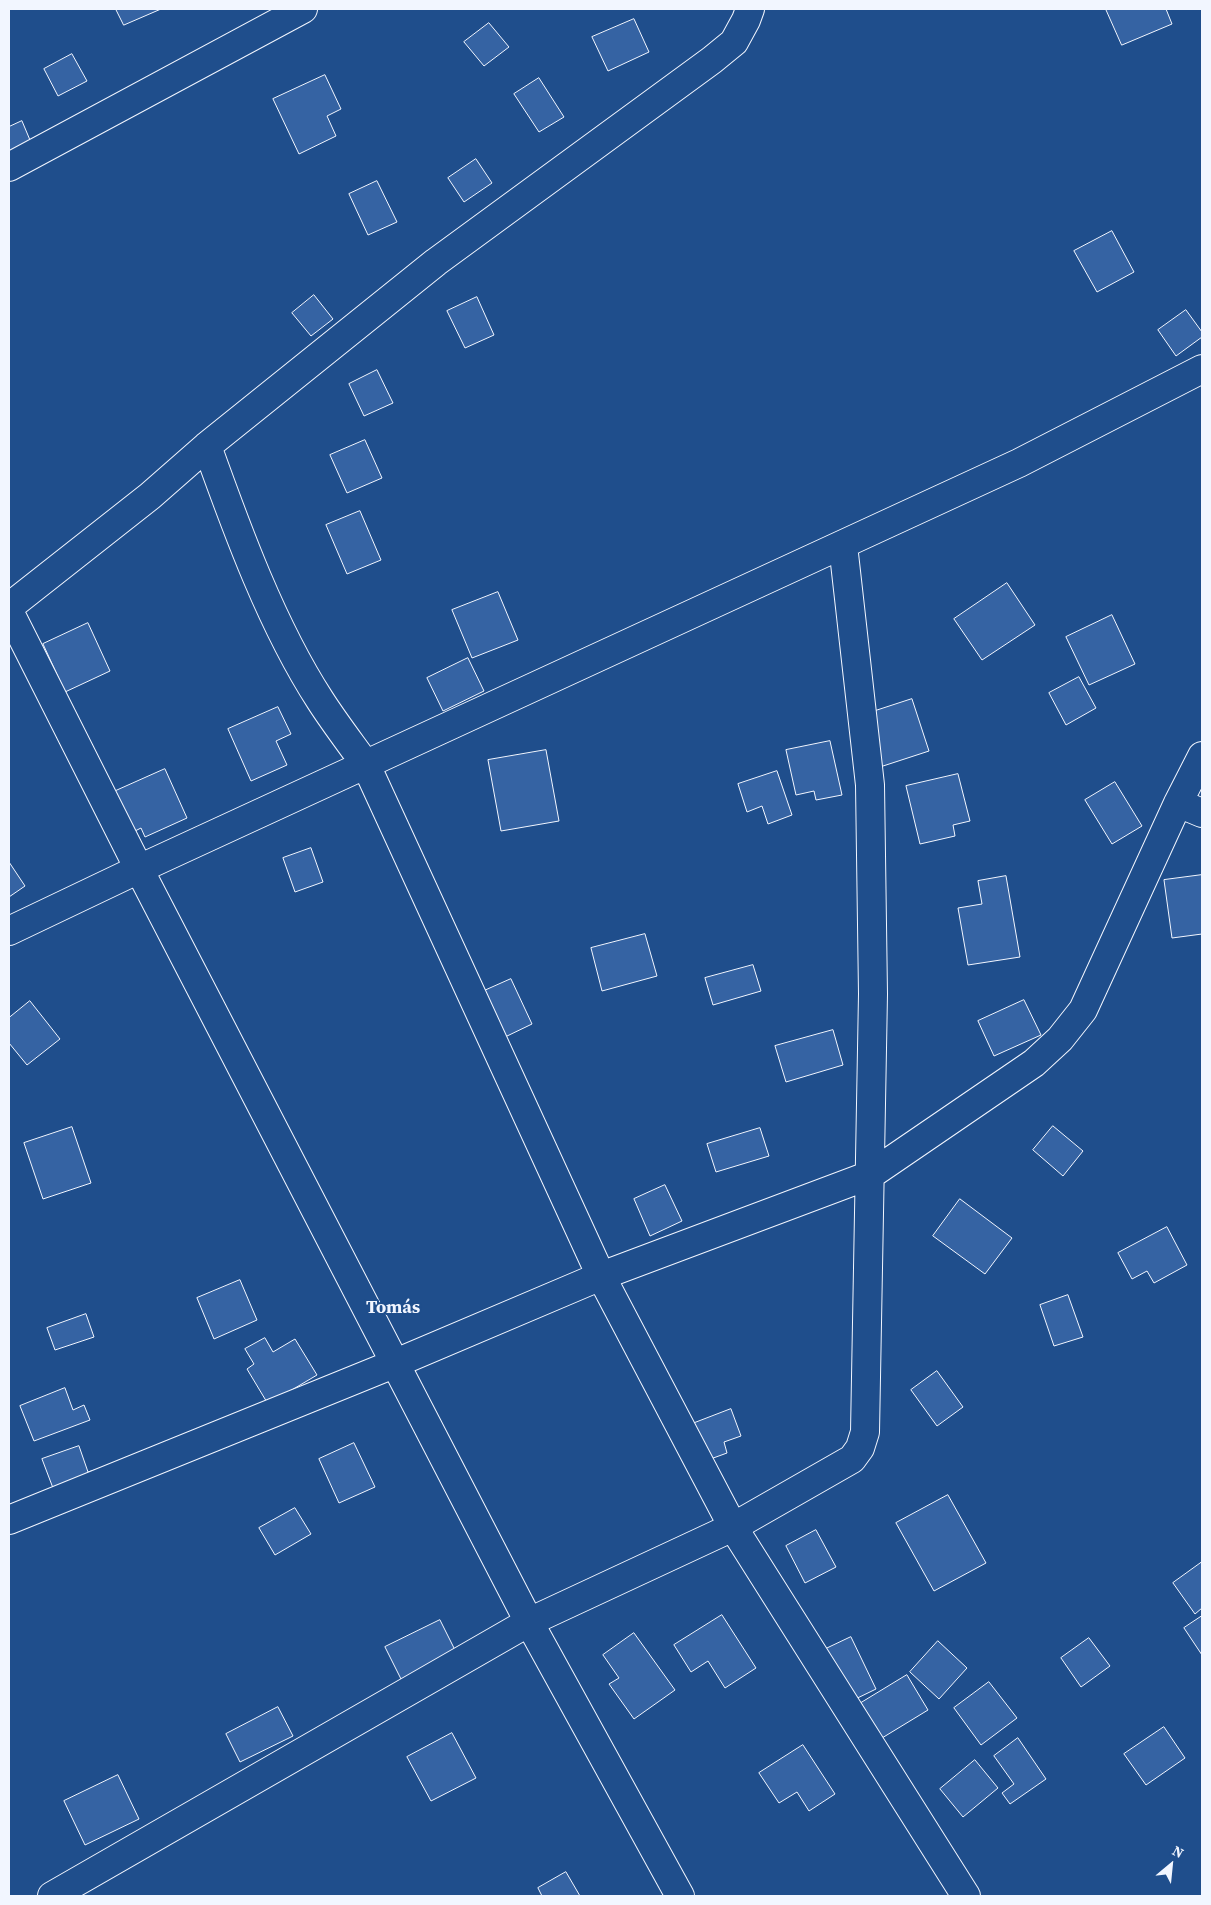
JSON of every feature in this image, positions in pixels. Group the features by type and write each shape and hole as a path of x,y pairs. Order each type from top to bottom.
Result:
{"street":[{"path":"9,167 303,9"},
{"path":"9,607 150,496 207,446 436,262 712,60 734,42 750,9"},
{"path":"9,931 139,869 1019,463 1202,369"},
{"path":"207,446 242,540 267,599 320,700 366,765 601,1276 733,1528 966,1896"},
{"path":"52,1896 529,1622 733,1528 852,1459 860,1448 865,1432 873,994 870,785 843,545"},
{"path":"9,611 139,869 529,1622 680,1896"},
{"path":"9,1520 396,1363 601,1276 870,1175 1034,1062 1060,1039 1083,1010 1190,808 1202,756"}],"building":[{"path":"116,9 161,9 124,25"},
{"path":"1106,9 1166,9 1172,24 1122,45"},
{"path":"634,19 649,52 608,71 592,37"},
{"path":"489,23 509,47 484,66 464,42"},
{"path":"72,54 87,81 58,96 44,69"},
{"path":"325,75 341,109 327,116 336,136 299,154 273,99"},
{"path":"539,78 564,117 539,132 514,94"},
{"path":"22,121 35,152 9,163 9,127"},
{"path":"476,159 492,183 464,202 448,178"},
{"path":"377,181 397,222 368,235 349,194"},
{"path":"1112,231 1134,272 1097,292 1074,251"},
{"path":"314,295 333,319 311,336 292,313"},
{"path":"477,297 494,335 465,348 447,311"},
{"path":"1186,310 1202,332 1202,337 1176,356 1158,330"},
{"path":"377,370 393,403 364,416 349,384"},
{"path":"365,440 382,478 347,493 330,455"},
{"path":"360,511 381,560 347,574 326,525"},
{"path":"1007,583 1035,625 982,660 954,619"},
{"path":"498,592 518,640 472,658 452,610"},
{"path":"1112,615 1135,664 1089,685 1066,637"},
{"path":"88,623 110,671 65,692 43,644"},
{"path":"468,658 484,691 443,711 427,678"},
{"path":"1079,677 1096,708 1066,725 1049,693"},
{"path":"912,699 929,751 880,767 863,715"},
{"path":"278,707 291,734 276,741 287,765 251,781 228,729"},
{"path":"830,741 842,795 816,800 814,791 796,795 786,750"},
{"path":"546,750 559,821 501,831 488,760"},
{"path":"165,769 187,818 145,837 141,828 127,835 109,794"},
{"path":"777,771 792,815 768,824 762,806 747,812 738,784"},
{"path":"958,774 970,821 953,825 955,836 920,844 906,786"},
{"path":"1115,782 1142,826 1112,844 1085,800"},
{"path":"311,848 323,882 295,892 283,858"},
{"path":"9,862 25,886 9,897"},
{"path":"1202,875 1202,934 1172,938 1164,880"},
{"path":"1006,876 1020,957 968,965 958,908 982,904 978,881"},
{"path":"645,934 657,976 602,991 591,948"},
{"path":"753,965 761,991 713,1005 705,978"},
{"path":"511,979 532,1024 505,1037 484,991"},
{"path":"1024,1000 1041,1035 994,1056 978,1021"},
{"path":"30,1001 60,1039 27,1065 9,1043 9,1018"},
{"path":"833,1030 843,1065 786,1082 775,1046"},
{"path":"1053,1126 1083,1151 1063,1176 1033,1150"},
{"path":"72,1127 91,1183 43,1199 24,1143"},
{"path":"760,1128 769,1156 716,1172 707,1144"},
{"path":"665,1185 682,1221 650,1236 634,1199"},
{"path":"960,1199 1012,1238 985,1274 933,1236"},
{"path":"1167,1227 1187,1265 1154,1283 1147,1271 1132,1279 1118,1253"},
{"path":"240,1280 257,1320 214,1339 197,1298"},
{"path":"1068,1295 1083,1337 1054,1346 1040,1305"},
{"path":"86,1314 94,1337 55,1350 47,1328"},
{"path":"265,1338 273,1352 295,1339 317,1375 268,1404 247,1369 254,1364 245,1349"},
{"path":"937,1371 963,1407 937,1426 911,1390"},
{"path":"65,1388 73,1410 84,1405 90,1420 34,1441 20,1406"},
{"path":"731,1409 741,1436 724,1442 727,1453 705,1461 692,1424"},
{"path":"354,1443 375,1487 339,1503 319,1459"},
{"path":"79,1446 88,1472 108,1466 56,1496 42,1459"},
{"path":"948,1495 986,1563 934,1591 896,1523"},
{"path":"295,1508 311,1534 275,1555 259,1528"},
{"path":"816,1530 836,1567 805,1583 786,1546"},
{"path":"1202,1562 1202,1608 1195,1614 1173,1583"},
{"path":"722,1615 756,1668 725,1688 708,1661 691,1672 674,1645"},
{"path":"1202,1616 1202,1655 1184,1628"},
{"path":"440,1620 459,1658 404,1685 385,1647"},
{"path":"634,1633 675,1690 634,1719 609,1684 619,1678 603,1655"},
{"path":"851,1637 876,1689 837,1708 811,1656"},
{"path":"1089,1638 1110,1666 1081,1687 1061,1658"},
{"path":"938,1641 967,1668 939,1699 910,1672"},
{"path":"907,1675 928,1710 882,1738 861,1703"},
{"path":"989,1682 1017,1718 981,1745 954,1708"},
{"path":"278,1707 293,1736 240,1762 226,1734"},
{"path":"1164,1727 1185,1758 1146,1785 1124,1754"},
{"path":"452,1733 476,1778 431,1801 407,1757"},
{"path":"1018,1738 1046,1779 1010,1804 1002,1793 1014,1784 994,1756"},
{"path":"803,1745 835,1794 809,1811 797,1792 779,1803 759,1773"},
{"path":"975,1760 998,1788 963,1817 940,1789"},
{"path":"118,1775 139,1819 85,1845 64,1801"},
{"path":"566,1872 580,1896 542,1896 538,1888"}],"district":[{"name":"Tomás","path":"393,1308"}]}
